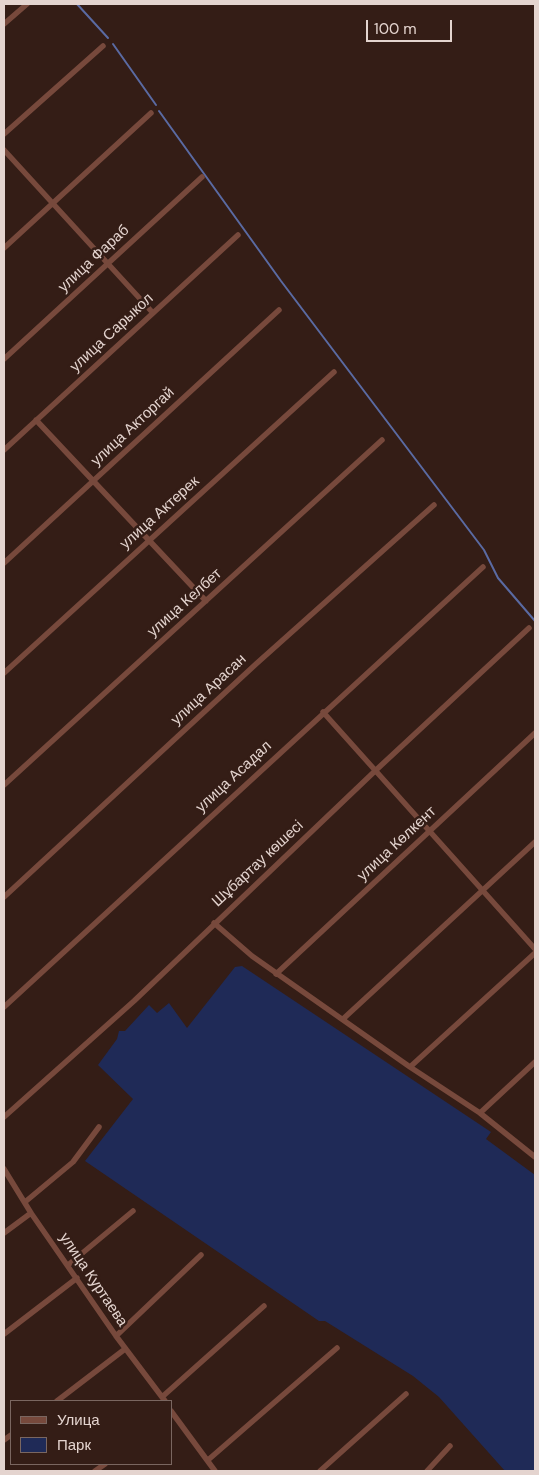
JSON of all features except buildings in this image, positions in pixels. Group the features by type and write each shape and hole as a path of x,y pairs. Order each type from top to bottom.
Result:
{"street":[{"path":"4,24 27,4"},
{"path":"4,134 103,46"},
{"path":"4,248 151,113"},
{"path":"4,150 51,204 152,313"},
{"name":"улица Фараб","path":"4,358 202,177"},
{"name":"улица Сарыкол","path":"4,450 238,235"},
{"name":"улица Акторгай","path":"4,563 279,310"},
{"name":"улица Актерек","path":"4,673 334,372"},
{"path":"36,420 206,600"},
{"name":"улица Келбет","path":"4,785 382,440"},
{"name":"улица Арасан","path":"4,897 256,664 434,505"},
{"name":"улица Асадал","path":"4,1007 483,567"},
{"name":"Шұбартау көшесі","path":"4,1117 134,1001 214,923 529,628"},
{"path":"323,712 535,948"},
{"name":"улица Көлкент","path":"276,974 535,734"},
{"path":"343,1019 535,842"},
{"path":"214,923 276,974 410,1067 480,1112 535,1157"},
{"path":"410,1067 535,953"},
{"path":"480,1112 535,1062"},
{"path":"25,1202 73,1162 99,1128"},
{"name":"улица Куртаева","path":"4,1169 31,1213 116,1336 163,1399"},
{"path":"68,1265 133,1211"},
{"path":"4,1234 31,1213"},
{"path":"116,1336 201,1255"},
{"path":"4,1334 77,1278"},
{"path":"163,1399 264,1306"},
{"path":"208,1460 337,1348"},
{"path":"58,1400 125,1349"},
{"path":"320,1471 406,1394"},
{"path":"172,1415 215,1471"},
{"path":"427,1471 450,1446"}],"green space":[{"path":"242,966 491,1132 486,1139 535,1175 535,1471 505,1471 439,1397 413,1376 325,1321 319,1321 85,1161 133,1099 98,1065 117,1039 119,1031 125,1031 149,1005 157,1013 169,1003 187,1028 235,967"}],"waterway":[{"path":"77,4 108,38"},
{"path":"113,44 156,105"},
{"path":"159,111 281,281 484,550 498,578 535,621"}]}
